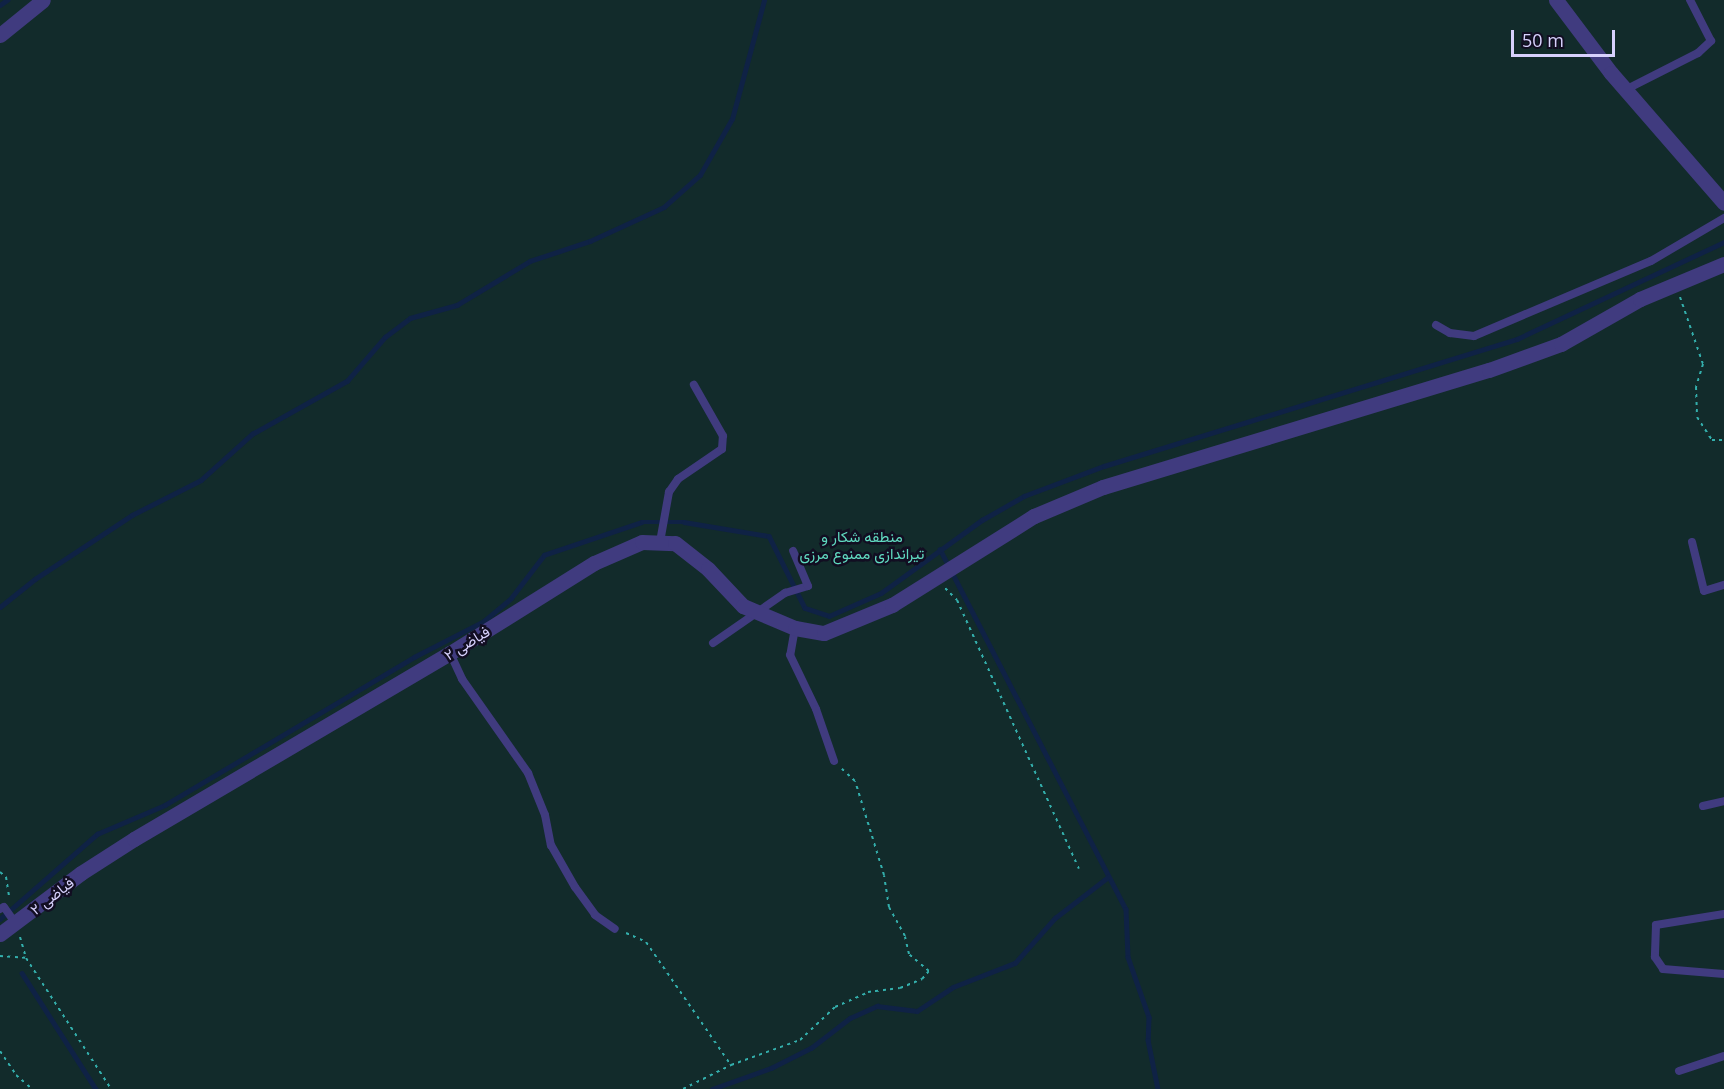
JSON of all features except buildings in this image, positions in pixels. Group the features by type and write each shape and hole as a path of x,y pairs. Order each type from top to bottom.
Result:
{"street":[{"path":"0,35 43,0"},
{"path":"1556,0 1625,90 1724,203"},
{"path":"662,535 708,569 743,606 795,628 824,633 850,625 942,576 1034,516 1103,487 1489,370 1562,344 1641,299 1677,286 1724,264"},
{"name":"فیاضی ۲","path":"0,934 81,873 135,839 450,653 594,563 662,535"}],"lane":[{"path":"1625,90 1698,53 1711,41 1690,0"},
{"path":"1436,325 1450,333 1474,336 1651,261 1724,218"},
{"path":"662,535 669,492 678,479 722,449 723,436 694,385"},
{"path":"1692,542 1704,591 1724,585"},
{"path":"713,643 792,591 808,586 793,550"},
{"path":"795,628 790,655 816,709 834,761"},
{"path":"450,653 462,679 528,773 545,815 551,845 575,887 595,915 615,929"},
{"path":"1703,806 1724,801"},
{"path":"3,909 14,922"},
{"path":"1724,914 1656,925 1655,957 1664,969 1724,974"},
{"path":"1678,1071 1724,1056"}],"path":[{"path":"1677,286 1703,364 1696,387 1696,417 1712,440 1724,440"},
{"path":"942,576 957,600 1079,869"},
{"path":"683,1089 731,1065 800,1040 835,1007 868,992 900,988 922,979 929,971 909,954 905,936 890,907 884,875 855,781 834,761"},
{"path":"0,872 6,877 10,893 3,909"},
{"path":"14,922 26,958 111,1089"},
{"path":"615,929 646,942 731,1065"},
{"path":"0,956 26,958"},
{"path":"0,1051 16,1075 32,1089"}],"green space":[{"name":"منطقه شکار و تیراندازی ممنوع مرزی","path":"0,0 1724,0 1724,1089 0,1089"}],"waterway":[{"path":"0,5 7,0"},
{"path":"0,607 35,579 132,515 201,480 252,434 347,381 385,337 410,318 457,305 530,261 590,241 664,207 700,175 732,119 764,0"},
{"path":"0,919 97,834 165,805 414,657 484,621 511,598 544,555 642,522 684,522 769,536 805,608 829,616 881,593 982,520 1024,496 1104,466 1517,339 1724,242"},
{"path":"940,549 1126,909 1128,957 1149,1017 1148,1040 1158,1089"},
{"path":"712,1089 771,1068 811,1048 850,1018 877,1006 917,1011 953,987 1015,963 1055,918 1108,877"},
{"path":"22,973 96,1089"}]}
